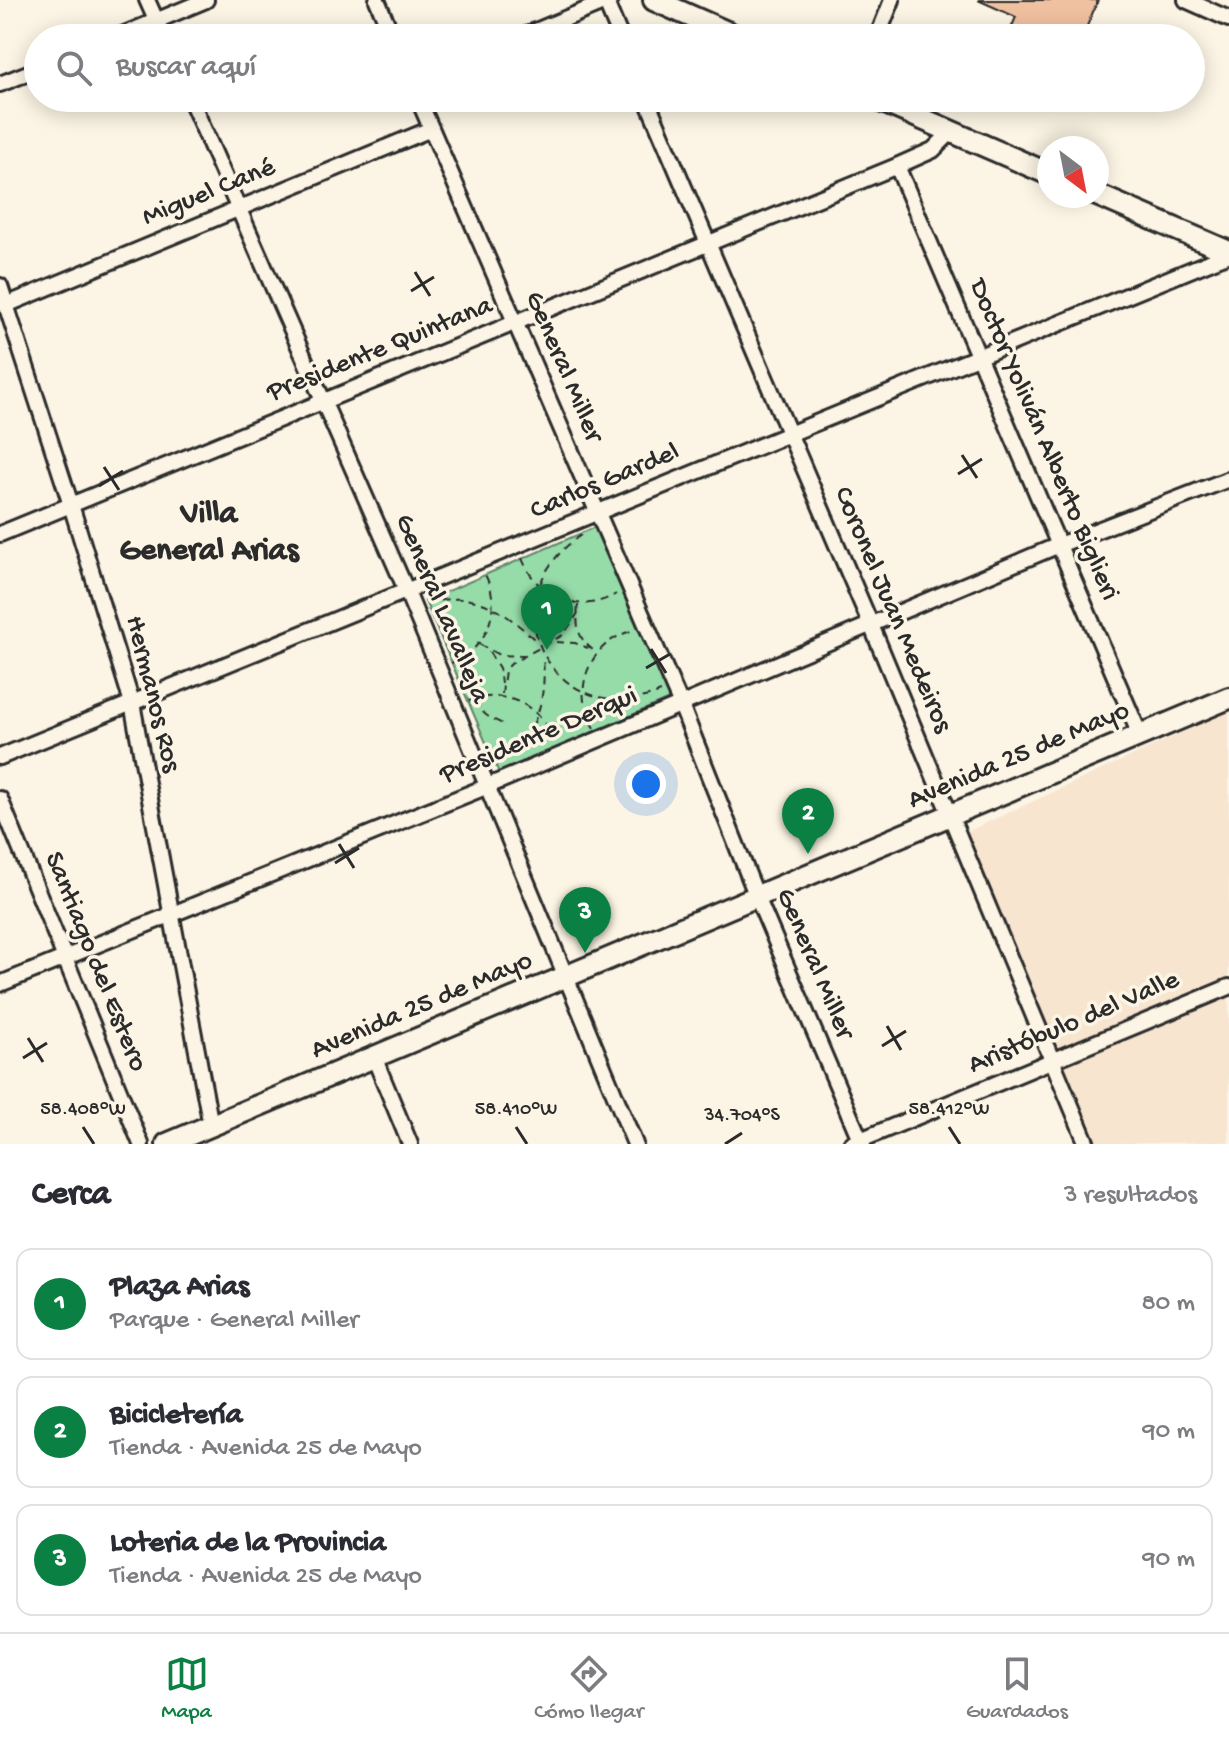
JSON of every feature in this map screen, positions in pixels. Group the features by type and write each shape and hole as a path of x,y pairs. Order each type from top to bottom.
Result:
{"main road":[{"path":"654,0 708,24"},
{"path":"906,112 1037,169"},
{"path":"1109,200 1229,253"},
{"name":"Avenida 25 de Mayo","path":"167,1144 1229,698"}],"street":[{"path":"147,0 157,24"},
{"path":"149,24 206,0"},
{"path":"377,0 387,24"},
{"path":"883,24 892,0"},
{"path":"1186,0 1229,19"},
{"path":"552,24 607,1 616,24"},
{"path":"0,84 24,75"},
{"name":"General Lavalleja","path":"196,112 414,608 635,1144"},
{"name":"General Miller","path":"424,112 681,705 858,1143"},
{"name":"Coronel Juan Medeiros","path":"652,112 871,625 1087,1144"},
{"name":"Miguel Cané","path":"6,305 431,129"},
{"name":"Presidente Quintana","path":"0,534 897,166 933,150 951,132"},
{"name":"Doctor Yoliván Alberto Biglieri","path":"897,166 1140,735"},
{"name":"Carlos Gardel","path":"0,757 521,545 600,518 789,433 980,358 1229,253"},
{"name":"Hermanos Ros","path":"0,286 132,703 211,1126"},
{"name":"Presidente Derqui","path":"0,984 557,758 1059,545 1229,479"},
{"name":"Santiago del Estero","path":"0,799 141,1144"},
{"name":"Aristóbulo del Valle","path":"858,1143 1229,987"},
{"path":"374,1057 410,1144"}],"path":[{"path":"600,518 557,554 548,566 539,586 534,623 536,641 543,656 562,676 583,691 600,698 630,700 673,687"},
{"path":"521,545 525,567 539,586 555,598 579,604 606,599 628,583"},
{"path":"438,667 458,661 479,644 491,621 490,586 477,563"},
{"path":"414,608 448,598 478,601 505,613 536,641"},
{"path":"579,604 576,629 579,638 597,653"},
{"path":"502,684 505,670 512,663 553,643 563,635 578,613"},
{"path":"603,737 588,716 583,691 586,674 597,653 620,635 648,629"},
{"path":"553,643 575,643 590,648"},
{"path":"479,644 499,655 526,656"},
{"path":"488,649 499,668 502,696"},
{"path":"483,772 522,744 538,715 544,689 543,656"},
{"path":"456,709 478,698 502,696 518,701 538,715 553,738 557,758"},
{"path":"478,698 478,706 485,714 503,724"}],"shaded area":[{"path":"1229,711 1229,1142 1096,1144 962,834"}],"green space":[{"path":"595,527 669,699 499,773 425,601"}],"building":[{"path":"978,0 1098,0 1088,24 1013,24 1016,17"}],"place":[{"name":"Plaza Arias","path":"547,650"},
{"name":"Bicicletería","path":"808,854"},
{"name":"Loteria de la Provincia","path":"585,953"}],"district":[{"name":"Villa General Arias","path":"209,534"}]}
